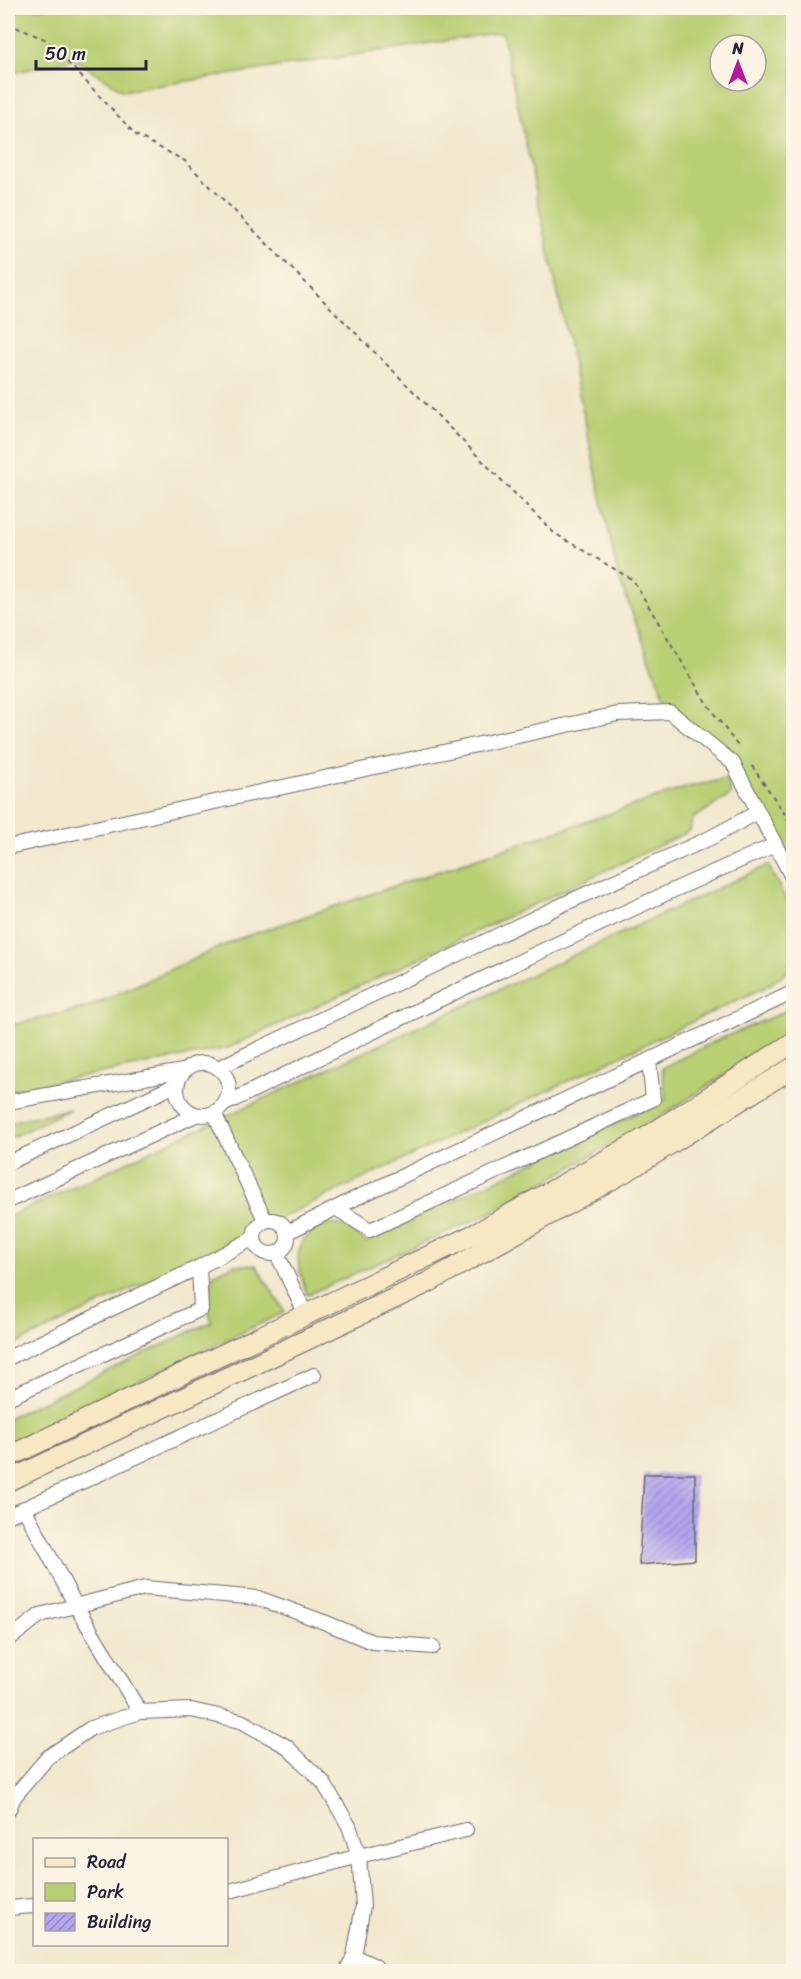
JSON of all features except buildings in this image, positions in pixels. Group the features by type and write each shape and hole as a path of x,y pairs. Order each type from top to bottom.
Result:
{"street":[{"path":"8,848 618,714 670,712 733,763 794,881"},
{"path":"218,1068 566,903 710,838 758,812"},
{"path":"183,1071 177,1084 178,1099 183,1107 196,1115 205,1116 469,985 775,845"},
{"path":"288,1232 794,992"},
{"path":"8,1457 477,1233 647,1137 794,1042"},
{"path":"336,1208 370,1230 653,1099 649,1061"},
{"path":"8,1102 183,1071 191,1065 201,1063 218,1068 228,1082 229,1092 219,1109"},
{"path":"8,1481 429,1282 630,1169 794,1067"},
{"path":"8,1163 177,1084"},
{"path":"219,1109 265,1220"},
{"path":"8,1201 196,1115"},
{"path":"265,1220 278,1220 288,1232 287,1245 277,1254 266,1253 258,1248 254,1238 256,1229 265,1220"},
{"path":"8,1358 200,1267 254,1238"},
{"path":"277,1254 306,1315"},
{"path":"8,1398 201,1309 200,1267"},
{"path":"8,1516 314,1375"},
{"path":"24,1508 76,1606 140,1712"},
{"path":"8,1640 40,1616 145,1588 258,1598 372,1642 433,1647"},
{"path":"8,1811 14,1797 48,1757 91,1728 140,1712 191,1710 241,1721 286,1746 323,1782 349,1826 358,1856 363,1906 354,1956 346,1971"},
{"path":"228,1891 358,1856 466,1830"},
{"path":"8,1908 33,1906"},
{"path":"354,1956 375,1966 375,1971"}],"path":[{"path":"8,24 47,40 136,135 185,161 554,533 633,580 707,704 742,752"},
{"path":"749,762 783,811 794,832"}],"green space":[{"path":"8,8 793,8 793,882 733,763 670,712 618,576 502,32 123,91 75,59 8,74"},
{"path":"727,779 731,795 692,819 690,831 228,1048 8,1091 8,1026 88,1007 238,939 688,787"},
{"path":"768,865 794,915 793,967 769,985 8,1348 8,1217"},
{"path":"793,1008 793,1031 655,1120 490,1213 307,1295 298,1255 305,1238 316,1229 329,1225 343,1226 366,1242 666,1099 662,1068 713,1042"},
{"path":"70,1109 8,1139 8,1122"},
{"path":"234,1265 256,1265 285,1312 8,1444 8,1418 211,1322 208,1302 213,1275"}]}
